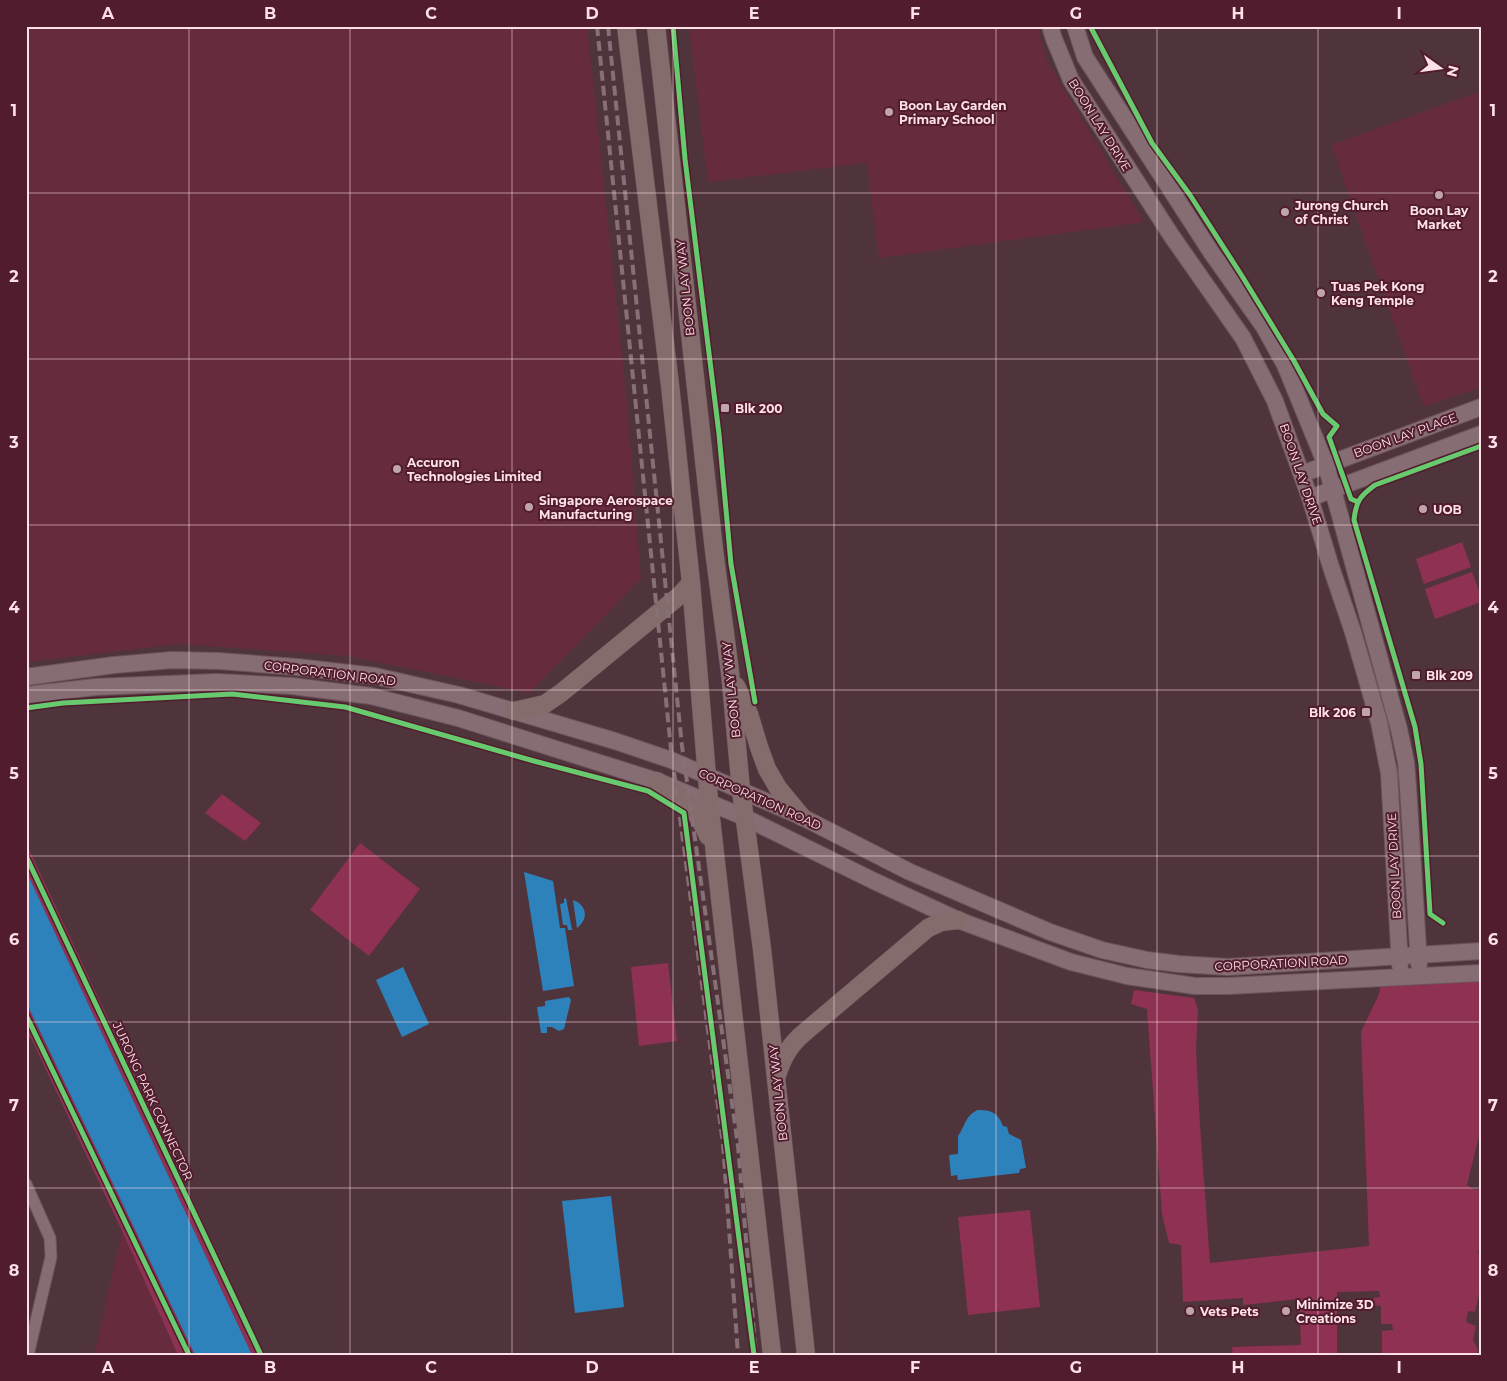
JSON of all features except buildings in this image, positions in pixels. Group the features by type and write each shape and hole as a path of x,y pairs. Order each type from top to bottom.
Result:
{"main road":[{"path":"626,26 669,375 709,801 772,1355"},
{"name":"BOON LAY WAY","path":"656,26 714,550 730,672 744,817 762,949 806,1355"},
{"name":"BOON LAY DRIVE","path":"1050,26 1071,80 1144,194 1243,338 1275,401 1302,474 1331,567 1354,632 1379,722 1389,773 1401,977"},
{"name":"BOON LAY DRIVE","path":"1075,26 1085,56 1211,252 1264,327 1281,357 1297,392 1326,465 1399,729 1406,762 1420,976"},
{"path":"1144,194 1145,186 1151,179 1163,177"},
{"path":"1194,268 1207,264 1211,252"},
{"name":"BOON LAY PLACE","path":"1302,474 1481,407"},
{"name":"BOON LAY PLACE","path":"1310,498 1481,434"},
{"path":"1406,435 1406,445 1409,451 1417,458"},
{"path":"514,711 545,704 561,693 679,596 690,583"},
{"name":"CORPORATION ROAD","path":"26,676 172,660 219,661 375,676 459,695 615,741 671,760 707,774 802,817 910,872 1050,932 1102,950 1138,958 1179,964 1228,967 1481,951"},
{"path":"730,672 749,714 767,769 778,788 802,817"},
{"name":"CORPORATION ROAD","path":"26,695 95,687 216,682 292,686 370,696 458,718 657,781 709,801 958,920 1071,962 1110,972 1172,983 1214,986 1481,973"},
{"path":"657,781 681,797 693,809 704,824 715,853"},
{"path":"776,1077 782,1058 793,1042 928,928 941,922 958,920"},
{"path":"1214,966 1214,986"}],"street":[{"path":"26,1184 50,1238 50,1257 28,1349"}],"shaded area":[{"path":"26,26 587,26 627,402 641,579 529,693 348,656 179,644 26,662"},
{"name":"Boon Lay Garden Primary School","path":"689,26 1037,26 1047,61 1144,222 879,258 867,163 708,182"},
{"path":"1481,91 1481,387 1424,407 1331,145"},
{"path":"1462,542 1471,567 1424,584 1416,559"},
{"path":"1472,572 1481,596 1481,602 1435,619 1425,589"},
{"path":"222,794 261,823 245,841 205,813"},
{"path":"26,843 265,1355 252,1355 26,872"},
{"path":"360,843 420,889 369,956 310,910"},
{"path":"668,963 677,1041 639,1046 631,967"},
{"path":"1481,975 1481,1128 1467,1185 1473,1189 1481,1190 1481,1248 1479,1248 1478,1253 1481,1254 1481,1285 1475,1312 1468,1312 1466,1321 1476,1326 1473,1340 1478,1350 1477,1355 1382,1355 1382,1331 1393,1330 1392,1324 1381,1324 1381,1306 1374,1305 1373,1298 1380,1297 1379,1291 1337,1292 1337,1355 1233,1355 1232,1347 1301,1345 1299,1299 1243,1305 1243,1298 1183,1302 1181,1245 1169,1243 1162,1214 1147,1009 1131,1004 1134,990 1194,998 1198,1009 1196,1049 1210,1263 1369,1246 1361,1032 1379,994 1382,977"},
{"path":"26,1002 195,1355 178,1355 31,1038 26,1039"},
{"path":"1030,1210 1040,1307 968,1315 958,1217"},
{"path":"122,1231 178,1355 94,1355"}],"water":[{"path":"26,871 252,1355 195,1355 26,1002"},
{"path":"524,872 553,881 560,928 565,928 574,986 543,991"},
{"path":"566,898 572,930 568,930 567,925 563,925 560,904 564,903"},
{"path":"573,900 581,905 585,912 583,921 577,928"},
{"path":"403,967 429,1024 402,1037 376,980"},
{"path":"569,997 571,1000 564,1029 559,1031 552,1027 547,1027 547,1033 541,1033 537,1007 545,1006 545,1001"},
{"path":"978,1110 994,1113 1003,1126 1007,1127 1009,1134 1021,1140 1026,1168 1020,1169 1019,1173 958,1180 957,1175 951,1176 949,1155 958,1154 958,1136 970,1115"},
{"path":"611,1196 624,1307 575,1313 562,1201"}],"railway":[{"path":"597,26 671,749 723,1144 738,1355"},
{"path":"608,26 682,746 738,1146 756,1355"}],"cycle path":[{"path":"673,26 685,159 719,434 731,564 755,702"},
{"path":"1090,26 1152,143 1190,195 1242,276 1294,361 1323,414 1337,426 1329,437 1351,499 1358,502"},
{"path":"1443,923 1430,914 1421,764 1415,727 1354,520 1356,508 1360,500 1375,485 1481,446"},
{"path":"26,708 63,703 232,694 345,707 534,761 648,791 684,813 754,1355"},
{"name":"JURONG PARK CONNECTOR","path":"26,856 261,1355"},
{"path":"26,1015 189,1355"}],"place":[{"name":"Boon Lay Garden Primary School","path":"889,112"},
{"name":"Boon Lay Market","path":"1439,195"},
{"name":"Jurong Church of Christ","path":"1285,212"},
{"name":"Tuas Pek Kong Keng Temple","path":"1321,293"},
{"name":"Blk 200","path":"725,408"},
{"name":"Accuron Technologies Limited","path":"397,469"},
{"name":"Singapore Aerospace Manufacturing","path":"529,507"},
{"name":"UOB","path":"1423,509"},
{"name":"Blk 209","path":"1416,675"},
{"name":"Blk 206","path":"1366,712"},
{"name":"Vets Pets","path":"1190,1311"},
{"name":"Minimize 3D Creations","path":"1286,1311"}]}
